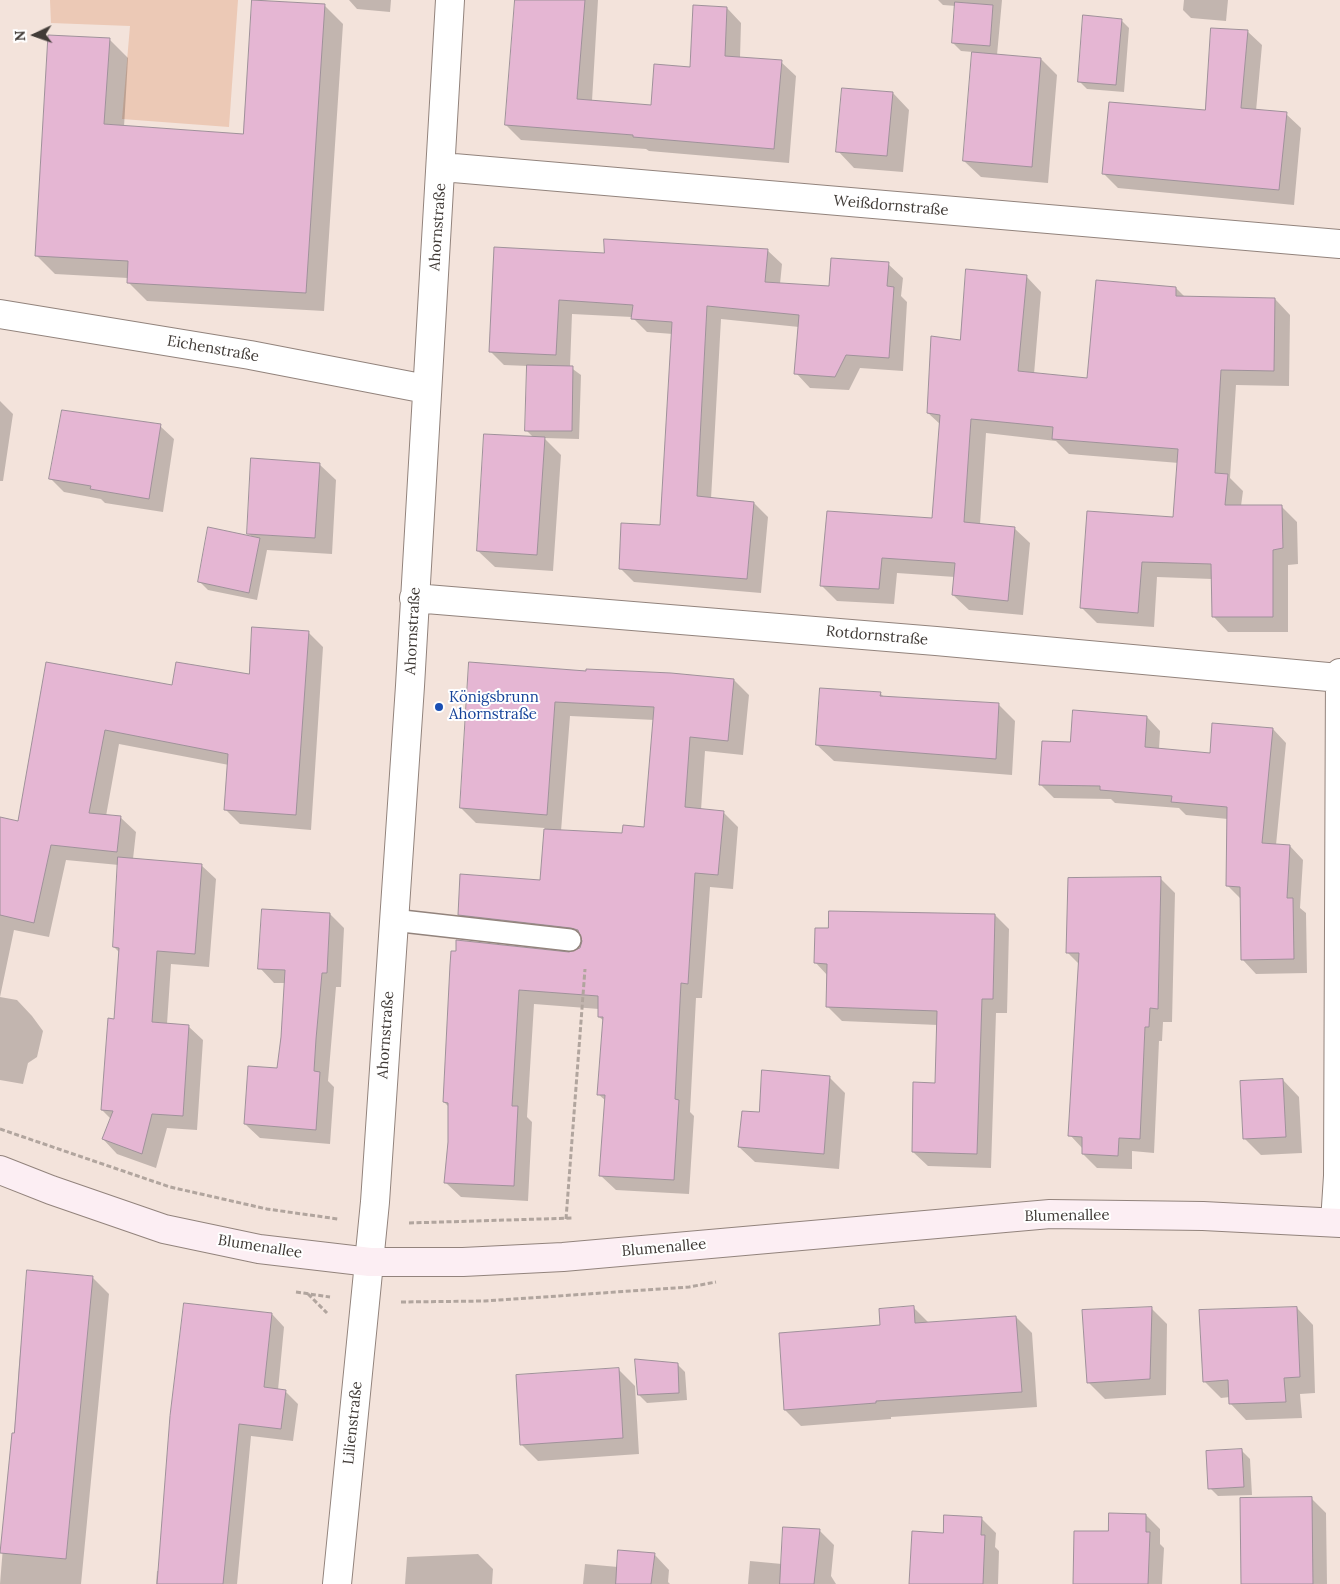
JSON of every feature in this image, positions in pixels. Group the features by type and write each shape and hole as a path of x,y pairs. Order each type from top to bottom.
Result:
{"street":[{"name":"Ahornstraße","path":"370,1262 442,167 450,0"},
{"name":"Weißdornstraße","path":"442,167 1340,244"},
{"name":"Eichenstraße","path":"0,314 250,355 426,390"},
{"name":"Rotdornstraße","path":"414,598 936,641 1340,678"},
{"path":"1338,1222 1340,673"},
{"name":"Blumenallee","path":"0,1170 51,1190 164,1229 259,1249 370,1262 464,1262 563,1257 1050,1214 1203,1216 1338,1222"},
{"name":"Lilienstraße","path":"337,1584 370,1262"}],"lane":[{"path":"393,920 570,940"}],"path":[{"path":"563,1257 585,962 570,940"},
{"path":"0,1129 170,1187 267,1209 373,1224"}],"shaded area":[{"path":"50,0 238,0 229,127 122,119 130,26 51,23"}],"building":[{"path":"252,0 325,4 306,293 127,283 128,261 35,256 48,35 110,38 104,124 243,134"},
{"path":"515,0 585,0 577,99 651,105 654,64 690,67 693,5 727,7 725,56 782,60 774,149 505,125"},
{"path":"955,2 993,5 990,46 952,43"},
{"path":"1083,15 1122,19 1116,85 1078,82"},
{"path":"1211,28 1248,30 1241,108 1287,112 1279,190 1102,174 1109,102 1205,110"},
{"path":"972,52 1041,58 1032,167 963,161"},
{"path":"842,88 893,92 887,156 836,152"},
{"path":"604,239 768,249 765,282 829,286 831,258 889,262 887,286 894,287 889,358 846,355 835,377 794,374 799,315 707,306 697,496 754,502 747,579 619,569 621,523 660,525 672,322 631,319 633,305 559,300 556,355 489,352 494,247 604,253"},
{"path":"966,269 1027,275 1018,371 1087,378 1096,280 1176,287 1176,296 1275,298 1274,371 1221,370 1215,473 1228,474 1225,505 1282,505 1283,548 1273,550 1273,617 1212,617 1211,564 1142,562 1138,613 1080,608 1087,511 1173,517 1178,449 1052,439 1053,427 971,419 964,522 1015,527 1008,601 952,595 955,563 882,558 879,589 820,586 827,511 932,518 940,415 927,413 931,336 960,340"},
{"path":"527,365 573,366 572,431 525,431"},
{"path":"62,410 161,424 149,499 90,489 91,486 49,479"},
{"path":"484,434 545,437 537,555 477,551"},
{"path":"251,458 320,463 315,538 247,534"},
{"path":"208,527 260,538 249,593 198,582"},
{"path":"252,627 309,631 296,815 224,810 228,754 105,730 89,813 121,816 117,852 51,845 34,923 0,915 0,817 18,821 46,662 172,685 176,662 249,674"},
{"path":"469,662 586,671 586,669 671,673 734,679 728,741 690,737 685,807 724,811 718,875 695,873 688,984 681,983 675,1099 679,1100 674,1180 599,1176 605,1095 597,1095 603,1017 598,1017 598,996 519,990 512,1106 518,1106 514,1186 444,1183 448,1142 448,1103 443,1102 451,951 456,951 456,940 569,952 580,948 582,941 578,930 571,928 458,915 460,874 540,880 544,829 622,833 623,825 644,827 654,707 555,702 547,815 460,808"},
{"path":"820,688 881,692 880,696 999,703 996,759 816,745"},
{"path":"1073,710 1147,716 1145,747 1210,753 1212,723 1273,728 1262,843 1290,845 1287,898 1293,898 1294,959 1241,960 1240,887 1226,886 1227,807 1171,802 1172,796 1100,790 1100,786 1039,785 1042,741 1070,742"},
{"path":"118,857 202,864 195,954 157,951 152,1022 189,1025 183,1116 152,1114 142,1154 102,1139 113,1111 101,1110 108,1018 114,1019 119,948 113,947"},
{"path":"1161,877 1158,1009 1150,1008 1149,1027 1145,1027 1140,1139 1119,1138 1118,1156 1082,1154 1082,1137 1068,1136 1079,953 1066,953 1068,878"},
{"path":"262,909 330,913 327,973 322,973 316,1039 314,1071 320,1072 316,1130 244,1124 248,1066 277,1068 281,1037 285,970 258,969"},
{"path":"829,911 995,914 993,999 982,999 977,1154 912,1152 913,1082 935,1083 937,1011 826,1007 827,964 814,963 815,928 828,928"},
{"path":"762,1070 830,1076 824,1154 738,1147 742,1111 759,1112"},
{"path":"1283,1079 1286,1137 1243,1139 1240,1081"},
{"path":"27,1270 93,1276 66,1559 0,1553 12,1433 14,1433"},
{"path":"184,1303 272,1313 264,1387 286,1390 281,1429 239,1424 223,1584 157,1584 170,1416"},
{"path":"914,1306 915,1323 1016,1316 1022,1392 876,1401 876,1403 784,1410 779,1333 880,1325 879,1309"},
{"path":"1152,1307 1150,1379 1087,1383 1082,1310"},
{"path":"1297,1307 1300,1377 1284,1378 1286,1402 1229,1404 1228,1380 1203,1382 1199,1310"},
{"path":"635,1359 678,1363 679,1393 638,1395"},
{"path":"619,1368 623,1438 520,1445 516,1375"},
{"path":"1242,1449 1244,1487 1208,1489 1206,1451"},
{"path":"1312,1497 1313,1584 1241,1584 1240,1498"},
{"path":"1109,1513 1146,1514 1146,1532 1150,1532 1148,1584 1073,1584 1074,1531 1108,1531"},
{"path":"944,1515 982,1517 981,1535 985,1535 983,1584 909,1584 912,1531 943,1533"},
{"path":"783,1527 820,1529 814,1584 780,1584"},
{"path":"618,1550 655,1553 651,1584 616,1584"}],"place":[{"name":"Königsbrunn Ahornstraße","path":"439,707"}]}
